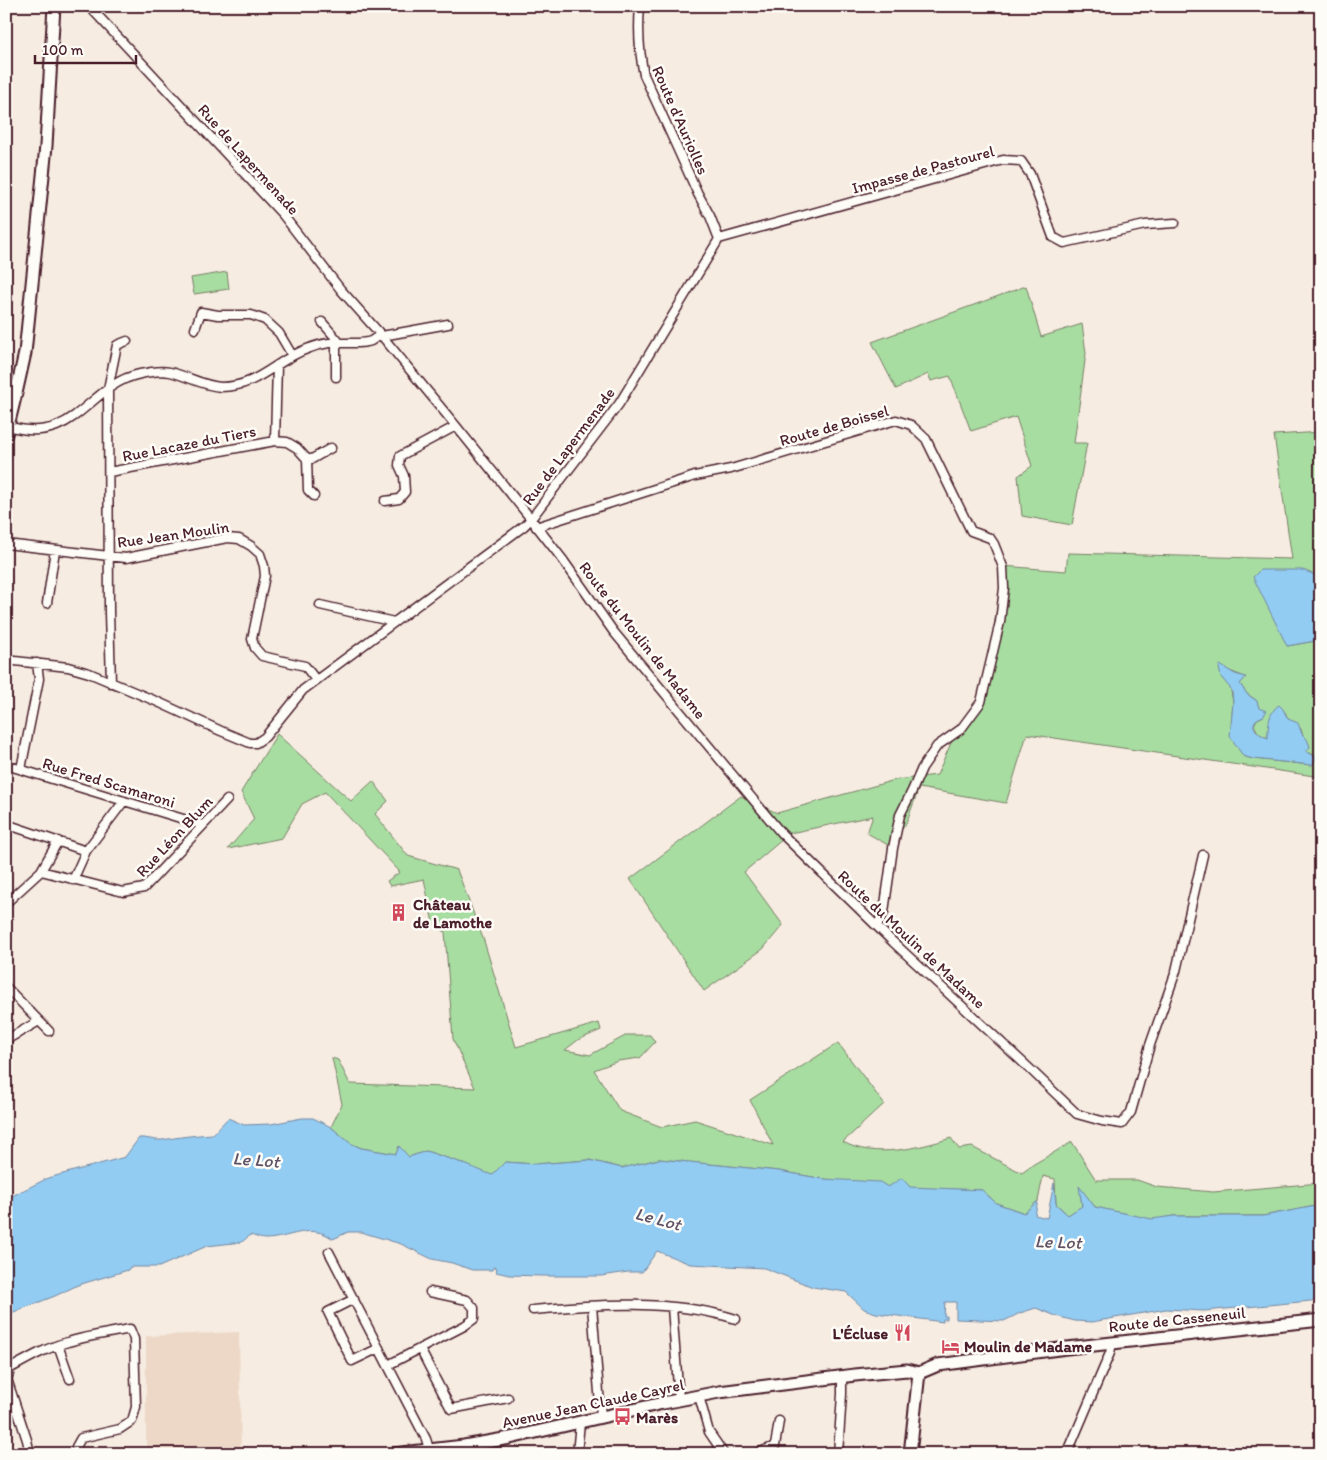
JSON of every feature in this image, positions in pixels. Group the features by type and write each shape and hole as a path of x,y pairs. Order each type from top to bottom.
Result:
{"main road":[{"path":"7,430 25,353 46,146 54,6"},
{"name":"Route de Casseneuil","path":"919,1373 938,1365 1112,1343 1321,1320"},
{"name":"Avenue Jean Claude Cayrel","path":"394,1454 429,1450 464,1450 601,1417 720,1392 842,1376 908,1370 919,1373"},
{"path":"910,1454 919,1373"}],"street":[{"name":"Rue de Lapermenade","path":"89,6 282,215 531,519 619,404 719,239"},
{"name":"Route d'Auriolles","path":"640,6 638,30 641,64 644,75 719,239"},
{"name":"Impasse de Pastourel","path":"719,239 1003,160 1021,161 1030,174 1053,237 1064,243 1144,225 1175,222"},
{"path":"195,329 201,312 251,315 265,320 279,333 292,355"},
{"path":"322,322 338,343 336,377"},
{"path":"7,430 30,431 54,427 64,423 123,379 140,374 169,372 208,386 238,385 256,380 292,355 308,348 328,343 370,342 382,336 448,324"},
{"name":"Rue Lacaze du Tiers","path":"111,683 108,389 117,345 127,341"},
{"path":"277,365 275,441 287,442 297,448 307,459 308,490 314,496"},
{"name":"Route de Boissel","path":"536,526 695,476 731,469 896,420 911,425 926,439 971,530 990,538 994,544 1003,567 1004,588 1000,622 981,702 961,729 937,746 922,768 900,815 893,848 884,912 877,926"},
{"path":"385,501 399,499 405,492 404,476 399,465 400,456 456,426"},
{"name":"Rue Lacaze du Tiers","path":"109,472 275,441"},
{"path":"307,459 312,459 331,448"},
{"path":"6,660 68,667 111,683 250,743 256,743 265,738 303,690 531,519"},
{"name":"Route du Moulin de Madame","path":"531,519 563,560 613,631 781,833 1077,1114 1122,1124 1131,1112 1150,1045 1176,970 1203,855"},
{"name":"Rue Jean Moulin","path":"6,544 126,558 227,538 239,539 260,554 264,566 265,576 252,639 255,648 262,656 305,666 316,680"},
{"path":"48,603 55,550"},
{"path":"320,605 394,622"},
{"path":"21,769 39,679 37,663"},
{"name":"Rue Fred Scamaroni","path":"6,765 203,825"},
{"name":"Rue Léon Blum","path":"41,871 123,892 144,888 227,800"},
{"path":"74,880 86,851 124,801"},
{"path":"6,824 86,851"},
{"path":"6,903 41,871 58,842"},
{"path":"6,987 49,1031"},
{"path":"6,1040 39,1020"},
{"path":"329,1252 426,1439 429,1450"},
{"path":"388,1365 474,1319 474,1308 467,1300 430,1292"},
{"path":"354,1299 328,1312 352,1361 379,1348"},
{"path":"533,1310 646,1304 715,1312 736,1318"},
{"path":"592,1306 601,1417"},
{"path":"672,1307 679,1400"},
{"path":"30,1454 7,1379 11,1368 66,1342 130,1329 134,1339 136,1407 132,1421 120,1429 81,1438 76,1447 78,1454"},
{"path":"1068,1454 1110,1353 1112,1343"},
{"path":"58,1345 70,1379"},
{"path":"420,1349 452,1409 508,1398"},
{"path":"842,1376 838,1453 846,1454"},
{"path":"699,1396 709,1432 724,1454"},
{"path":"755,1454 776,1446 779,1421"},
{"path":"577,1454 580,1422"}],"shaded area":[{"path":"239,1332 241,1454 146,1454 146,1336"}],"green space":[{"path":"227,272 229,289 194,294 191,278"},
{"path":"1026,286 1041,337 1082,324 1086,353 1074,443 1087,443 1072,525 1022,516 1018,476 1032,466 1016,417 971,431 950,376 931,381 928,374 896,389 872,342"},
{"path":"1321,432 1321,577 1302,570 1287,646 1321,640 1321,777 1027,734 1006,803 919,788 906,824 888,845 867,833 873,816 790,833 744,872 783,925 763,949 704,991 630,879 741,796 777,813 895,780 937,775 955,734 981,706 1002,566 1066,571 1068,553 1292,559 1274,435","holes":["1227,670 1245,677 1240,684 1247,694 1256,700 1262,717 1257,719 1254,725 1259,734 1268,738 1268,732 1285,712 1288,719 1301,729 1310,747 1305,751 1314,755 1312,765 1253,759 1243,756 1232,715 1233,702"]},
{"path":"277,734 351,801 373,781 388,801 375,814 408,856 457,870 484,941 516,1047 599,1023 601,1030 578,1040 565,1050 590,1055 627,1035 650,1035 655,1042 640,1058 618,1061 594,1070 620,1111 662,1127 695,1120 773,1145 750,1100 838,1043 884,1104 843,1142 855,1147 882,1151 897,1150 951,1138 959,1149 972,1147 1022,1173 1072,1142 1096,1180 1137,1180 1157,1187 1213,1192 1321,1183 1321,1205 1263,1216 1173,1216 1152,1220 1095,1207 1080,1188 1082,1207 1068,1215 1056,1204 1055,1179 1043,1176 1038,1201 1024,1213 996,1203 982,1190 888,1187 779,1171 659,1159 622,1168 589,1160 535,1164 505,1162 492,1176 426,1151 409,1157 399,1147 396,1154 361,1148 350,1143 331,1127 342,1104 332,1058 338,1060 350,1084 475,1088 453,1039 445,932 433,923 424,879 390,886 387,881 400,872 325,792 302,804 282,838 228,849 254,819 241,792"}],"water":[{"path":"1260,570 1302,570 1321,577 1321,640 1287,646 1253,577"},
{"path":"1220,665 1235,674 1246,677 1240,684 1247,694 1257,701 1259,708 1266,711 1264,716 1257,719 1254,723 1255,729 1259,734 1268,738 1271,716 1279,705 1288,719 1298,723 1310,747 1306,751 1316,757 1312,765 1253,759 1243,756 1230,736 1232,692 1221,677"},
{"name":"Le Lot","path":"228,1118 244,1125 271,1124 302,1118 313,1118 331,1127 350,1143 361,1148 396,1154 399,1146 409,1157 426,1151 492,1175 505,1162 535,1164 589,1160 622,1168 659,1159 779,1171 824,1179 880,1182 888,1187 902,1178 910,1187 982,1190 996,1203 1024,1213 1038,1201 1035,1215 1047,1218 1054,1183 1056,1204 1068,1215 1082,1206 1079,1186 1095,1207 1152,1219 1173,1216 1263,1216 1321,1205 1321,1300 1204,1311 1166,1309 1092,1322 1075,1321 1036,1308 1004,1321 956,1319 956,1302 945,1302 944,1316 947,1316 947,1319 943,1319 943,1322 876,1313 864,1309 846,1292 813,1287 764,1268 690,1264 657,1251 642,1272 601,1276 509,1275 496,1272 497,1268 493,1267 492,1270 472,1270 432,1259 401,1244 361,1232 348,1232 333,1239 325,1234 308,1232 265,1239 250,1235 242,1242 207,1246 159,1267 130,1267 128,1270 78,1285 6,1315 6,1199 48,1178 125,1157 139,1138 162,1140 213,1134"}],"place":[{"name":"Château de Lamothe","path":"399,913"},
{"name":"L'Écluse","path":"902,1333"},
{"name":"Moulin de Madame","path":"950,1346"},
{"name":"Marès","path":"622,1417"}]}
